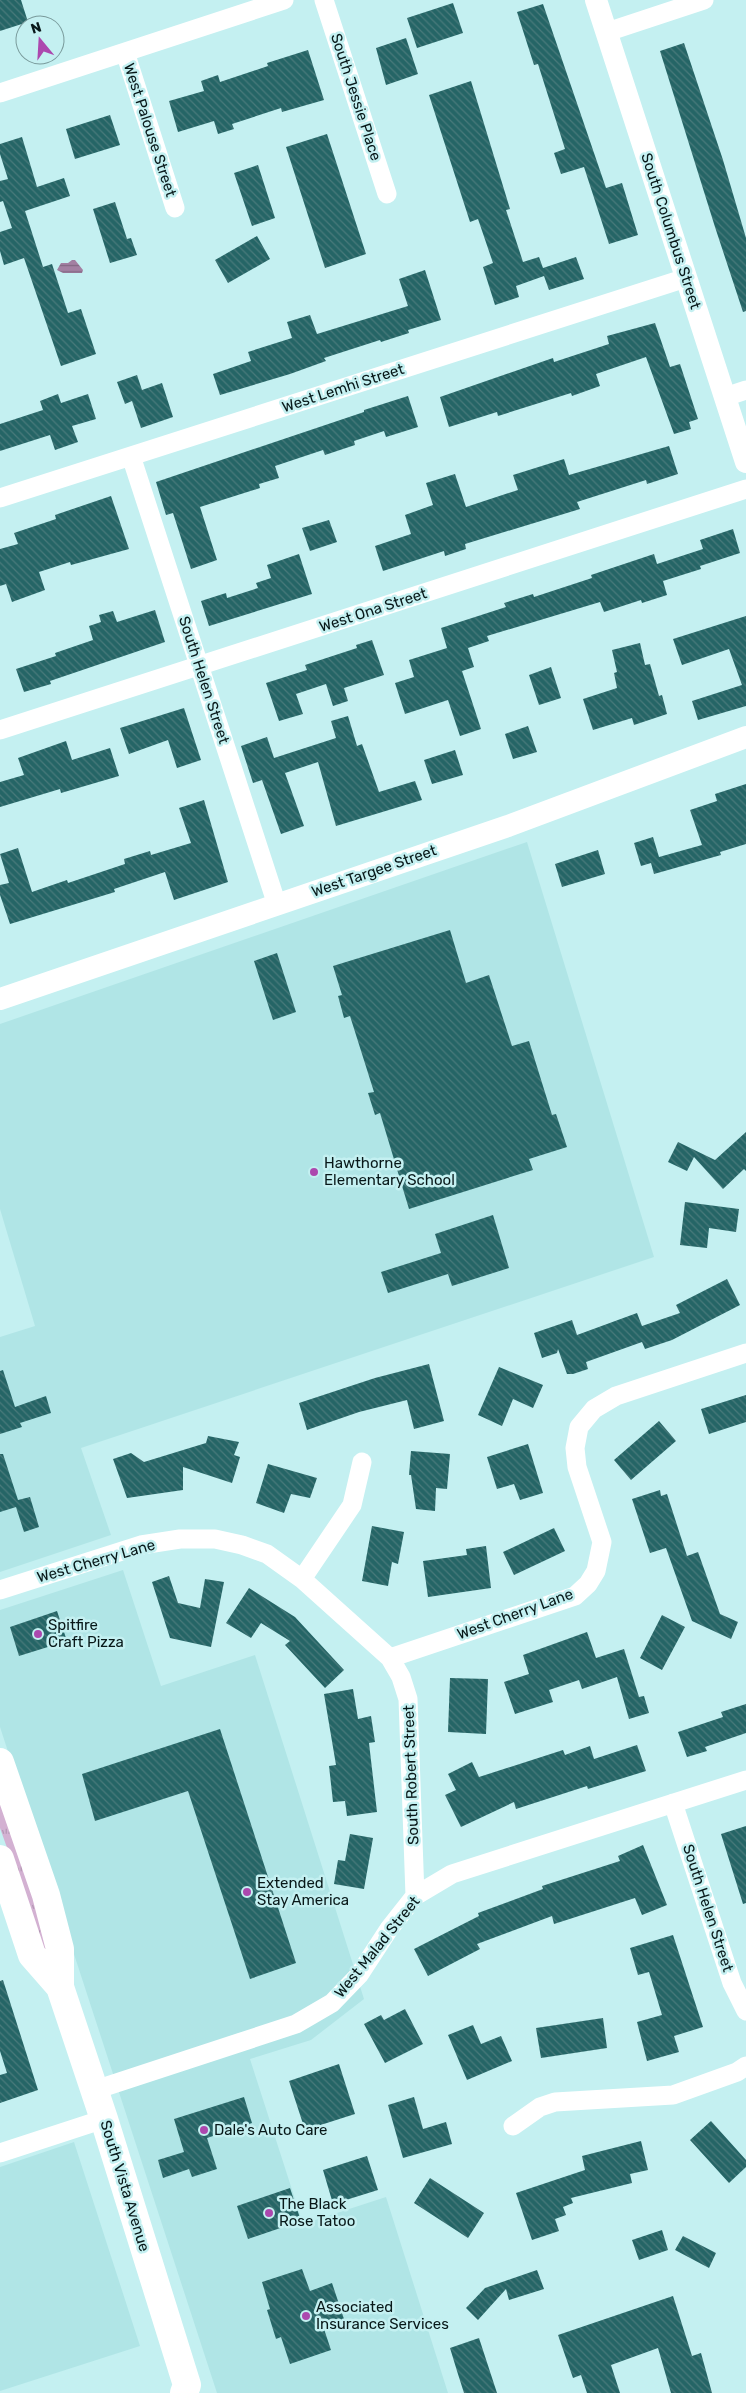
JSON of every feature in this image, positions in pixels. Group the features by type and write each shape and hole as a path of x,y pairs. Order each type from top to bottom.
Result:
{"main road":[{"name":"South Vista Avenue","path":"0,1762 46,1896 60,1948 60,1987 95,2090 190,2391"},
{"name":"South Vista Avenue","path":"0,1858 7,1905 32,1955 60,1987"}],"street":[{"name":"West Palouse Street","path":"0,93 284,0"},
{"name":"South Jessie Place","path":"324,0 387,194"},
{"name":"South Columbus Street","path":"596,0 746,462"},
{"path":"607,32 704,0"},
{"name":"West Palouse Street","path":"125,52 176,208"},
{"name":"West Lemhi Street","path":"0,498 686,278"},
{"path":"725,397 746,390"},
{"name":"South Helen Street","path":"131,456 277,905"},
{"name":"West Ona Street","path":"0,730 746,489"},
{"name":"West Targee Street","path":"0,999 508,826 746,737"},
{"name":"West Cherry Lane","path":"0,1590 141,1545 180,1539 215,1539 242,1545 267,1554 302,1579 390,1658 575,1596 588,1584 596,1571 602,1542 577,1467 575,1448 578,1427 594,1408 616,1396 746,1353"},
{"path":"302,1579 352,1505 362,1462"},
{"name":"South Robert Street","path":"390,1658 401,1677 408,1699 415,1896"},
{"name":"West Malad Street","path":"95,2090 296,2024 332,2003 359,1974 389,1929 415,1896 452,1874 746,1780"},
{"name":"South Helen Street","path":"673,1803 732,1983 746,2011"},
{"path":"513,2126 540,2107 555,2102 673,2095 737,2072 746,2066"},
{"path":"0,2154 104,2119"}],"shaded area":[{"path":"75,260 83,270 82,273 63,273 57,270 61,263 68,263"},
{"name":"Hawthorne Elementary School","path":"527,842 654,1257 81,1448 111,1535 0,1572 0,1337 35,1326 0,1209 0,1024"},
{"path":"123,1570 161,1686 255,1655 364,1999 311,2040 250,2059 303,2224 386,2197 448,2393 217,2393 0,1727 0,1610"},
{"path":"74,2142 140,2346 0,2391 0,2167"}],"green space":[{"path":"0,1796 53,1957 43,1949 0,1828"}],"building":[{"path":"0,0 21,0 26,15 15,15 15,26 0,31"},
{"path":"453,3 463,33 417,48 407,18"},
{"path":"543,4 606,188 622,183 638,235 609,244 584,167 561,174 554,153 565,149 538,64 534,65 517,12"},
{"path":"406,38 418,74 386,85 376,48"},
{"path":"684,43 723,160 746,238 746,311 743,312 660,51"},
{"path":"308,50 324,100 282,112 281,108 232,124 234,129 218,134 214,121 178,132 169,101 204,91 201,81 218,75 220,82 268,66 267,63"},
{"path":"471,81 510,209 506,210 523,262 539,257 543,268 576,257 584,279 549,290 544,276 516,286 519,297 495,305 483,267 493,263 478,219 470,222 429,95"},
{"path":"110,115 120,145 75,159 66,129"},
{"path":"327,134 366,254 325,268 286,147"},
{"path":"22,137 37,187 64,178 70,196 25,211 43,267 52,264 68,313 81,309 96,354 61,366 24,258 4,265 0,251 0,232 12,228 3,201 0,202 0,181 8,179 0,154 0,144"},
{"path":"258,165 275,218 252,226 234,173"},
{"path":"115,202 127,239 131,238 137,255 110,263 93,209"},
{"path":"257,236 270,259 228,283 215,260"},
{"path":"425,270 441,320 408,330 409,333 324,358 326,361 290,374 220,395 213,374 251,361 248,352 292,338 287,322 310,315 317,334 408,306 399,279"},
{"path":"655,323 670,367 680,364 698,419 689,422 691,429 674,434 646,357 596,374 600,386 572,396 571,393 498,416 497,412 449,427 440,397 553,358 554,362 609,344 607,336"},
{"path":"137,375 142,390 162,383 173,417 141,428 132,401 125,404 117,382"},
{"path":"58,394 61,403 88,394 96,419 72,426 78,442 55,450 50,435 0,451 0,424 43,410 40,401"},
{"path":"408,396 418,427 386,437 384,431 354,441 355,445 325,455 323,450 275,466 279,478 259,484 260,488 200,507 217,560 191,569 173,513 166,515 156,482"},
{"path":"669,446 678,474 647,484 646,480 577,502 580,509 465,544 466,549 445,556 444,551 383,571 375,546 411,534 405,515 433,505 426,483 455,474 466,507 518,490 513,475 564,459 569,475"},
{"path":"111,496 129,549 71,565 70,562 39,572 45,590 12,602 6,584 0,586 0,549 18,544 14,533 56,519 55,515"},
{"path":"329,520 337,542 310,551 302,528"},
{"path":"733,529 740,553 700,566 701,569 663,581 667,595 642,603 641,600 604,612 600,602 487,636 489,641 468,648 474,667 462,671 481,729 460,736 448,700 405,714 395,683 414,677 409,660 447,648 441,628 506,607 504,603 533,594 534,597 592,578 591,575 654,554 657,564 703,549 700,540"},
{"path":"299,554 312,594 209,626 201,601 226,593 227,598 258,588 256,583 271,578 267,565"},
{"path":"155,610 165,642 50,681 51,684 24,692 16,669 56,656 55,653 93,640 89,626 101,622 99,615 113,611 117,622"},
{"path":"746,616 746,706 698,720 692,701 742,685 729,649 682,665 673,639"},
{"path":"372,640 384,675 344,688 348,701 333,706 326,684 296,694 303,714 279,721 266,683 307,670 305,665 357,648 356,645"},
{"path":"640,643 645,665 650,664 659,696 662,695 667,714 634,725 632,718 593,730 583,699 617,688 614,673 617,672 612,650"},
{"path":"551,667 561,698 539,705 529,675"},
{"path":"184,708 201,760 177,768 168,740 129,754 120,728"},
{"path":"348,716 357,746 362,744 379,792 415,781 422,800 336,826 318,762 285,773 304,826 281,834 262,780 253,783 241,746 267,737 274,758 336,738 331,721"},
{"path":"528,726 537,752 513,759 505,734"},
{"path":"66,741 72,760 110,748 119,776 61,793 60,789 0,807 0,782 24,775 18,758"},
{"path":"455,750 463,775 432,784 424,760"},
{"path":"746,784 746,844 720,852 721,855 654,874 651,863 641,866 634,843 653,837 659,857 702,845 690,810 717,801 715,794"},
{"path":"204,800 228,882 174,900 165,872 114,889 115,892 10,924 0,895 0,885 9,883 0,854 18,848 32,892 67,880 68,883 125,864 124,859 150,851 151,855 191,843 179,808"},
{"path":"598,850 605,874 562,887 555,864"},
{"path":"450,930 466,983 489,975 512,1046 529,1041 552,1115 556,1114 567,1147 529,1159 533,1170 409,1209 380,1113 375,1115 368,1093 374,1092 350,1016 344,1018 338,996 342,995 333,966"},
{"path":"277,953 296,1012 273,1020 254,961"},
{"path":"746,1132 746,1171 744,1169 723,1189 694,1157 687,1171 668,1162 678,1142 715,1160"},
{"path":"685,1202 739,1209 736,1232 709,1228 707,1248 680,1245"},
{"path":"493,1215 509,1268 452,1286 448,1274 388,1293 381,1272 441,1253 435,1234"},
{"path":"727,1279 740,1305 672,1340 645,1349 642,1342 586,1362 588,1369 573,1374 567,1374 558,1349 557,1353 542,1358 534,1333 572,1320 577,1335 637,1313 642,1326 680,1313 676,1305"},
{"path":"429,1364 444,1421 414,1429 407,1400 359,1412 307,1430 299,1403 375,1378"},
{"path":"499,1367 543,1385 533,1408 513,1399 502,1426 478,1415"},
{"path":"3,1370 15,1407 46,1396 51,1413 20,1423 22,1427 0,1434 0,1371"},
{"path":"746,1395 746,1422 709,1434 701,1409"},
{"path":"659,1421 676,1441 631,1480 614,1460"},
{"path":"208,1436 239,1442 234,1455 240,1457 232,1483 183,1467 183,1490 127,1498 113,1459 131,1453 144,1462 206,1443"},
{"path":"528,1444 543,1493 520,1500 514,1484 497,1489 487,1457"},
{"path":"411,1451 450,1454 447,1489 436,1488 435,1511 416,1509 411,1475 409,1475"},
{"path":"0,1454 3,1454 18,1500 30,1497 39,1527 24,1532 16,1507 0,1512"},
{"path":"268,1464 317,1478 310,1498 291,1494 284,1513 256,1503"},
{"path":"660,1490 661,1496 667,1494 687,1556 698,1552 720,1614 738,1622 731,1639 692,1621 666,1548 650,1553 632,1499"},
{"path":"372,1526 404,1532 398,1564 392,1562 388,1586 362,1581"},
{"path":"554,1528 565,1551 514,1575 503,1552"},
{"path":"486,1546 491,1588 428,1597 423,1561 467,1555 466,1549"},
{"path":"169,1576 178,1603 200,1608 205,1579 224,1582 211,1647 170,1638 152,1582"},
{"path":"249,1588 295,1617 344,1670 325,1688 285,1645 290,1641 261,1623 251,1638 226,1623"},
{"name":"Spitfire Craft Pizza","path":"57,1611 67,1641 19,1656 10,1627"},
{"path":"662,1615 685,1627 662,1670 640,1658"},
{"path":"587,1632 596,1658 624,1649 639,1697 644,1696 649,1713 629,1719 617,1677 582,1689 579,1680 549,1690 553,1702 515,1714 504,1682 529,1674 523,1655"},
{"path":"450,1678 488,1679 486,1734 448,1732"},
{"path":"353,1689 358,1719 371,1716 375,1742 369,1743 377,1812 347,1816 345,1801 333,1802 329,1766 336,1765 324,1694"},
{"path":"746,1704 746,1733 705,1747 707,1751 687,1757 678,1732 723,1717 721,1712"},
{"name":"Extended Stay America","path":"220,1729 296,1963 250,1979 188,1791 95,1821 82,1774"},
{"path":"637,1745 646,1771 588,1789 587,1786 516,1809 514,1802 461,1827 445,1795 456,1790 448,1774 472,1762 479,1777 563,1750 565,1755 590,1746 594,1759"},
{"path":"746,1826 746,1903 743,1904 721,1834"},
{"path":"350,1834 373,1838 364,1889 334,1884 338,1860 345,1861"},
{"path":"643,1845 667,1905 642,1915 635,1898 554,1924 552,1916 477,1944 480,1949 428,1976 414,1949 479,1916 478,1913 543,1889 542,1886 620,1861 618,1856"},
{"path":"673,1935 703,2027 674,2036 679,2052 647,2061 637,2022 662,2015 649,1972 638,1975 630,1948"},
{"path":"3,1980 38,2090 0,2103 0,2075 7,2073 0,2051 0,1981"},
{"path":"405,2009 423,2044 385,2063 364,2024 381,2015 384,2020"},
{"path":"603,2018 607,2048 541,2058 536,2028"},
{"path":"473,2025 481,2044 501,2036 512,2061 467,2080 448,2035"},
{"path":"339,2064 355,2114 305,2130 289,2081"},
{"name":"Dale's Auto Care","path":"244,2097 252,2123 207,2138 217,2169 192,2177 189,2169 163,2178 158,2160 184,2152 174,2119"},
{"path":"414,2097 423,2129 446,2122 452,2144 403,2158 388,2105"},
{"path":"711,2121 746,2160 746,2167 729,2183 690,2140"},
{"path":"641,2141 648,2170 630,2174 632,2183 571,2198 573,2203 563,2207 566,2215 555,2219 559,2231 532,2240 516,2193 585,2170 582,2156"},
{"path":"367,2156 378,2190 333,2204 323,2170"},
{"path":"430,2178 484,2213 468,2238 414,2203"},
{"name":"The Black Rose Tatoo","path":"290,2188 301,2221 248,2239 237,2206"},
{"path":"662,2230 668,2250 639,2260 632,2240"},
{"path":"683,2236 716,2253 709,2268 675,2250"},
{"name":"Associated Insurance Services","path":"302,2269 310,2291 332,2283 345,2322 324,2329 331,2350 290,2364 281,2337 276,2339 267,2310 270,2309 262,2282"},
{"path":"537,2270 544,2289 509,2300 506,2289 478,2320 466,2308 485,2288"},
{"path":"673,2296 692,2356 701,2353 712,2393 671,2393 658,2348 611,2365 620,2393 587,2393 581,2375 573,2378 558,2335"},
{"path":"479,2338 497,2393 464,2393 450,2348"}],"place":[{"name":"Hawthorne Elementary School","path":"314,1172"},
{"name":"Spitfire Craft Pizza","path":"38,1634"},
{"name":"Extended Stay America","path":"247,1892"},
{"name":"Dale's Auto Care","path":"204,2130"},
{"name":"The Black Rose Tatoo","path":"269,2213"},
{"name":"Associated Insurance Services","path":"306,2316"}]}
